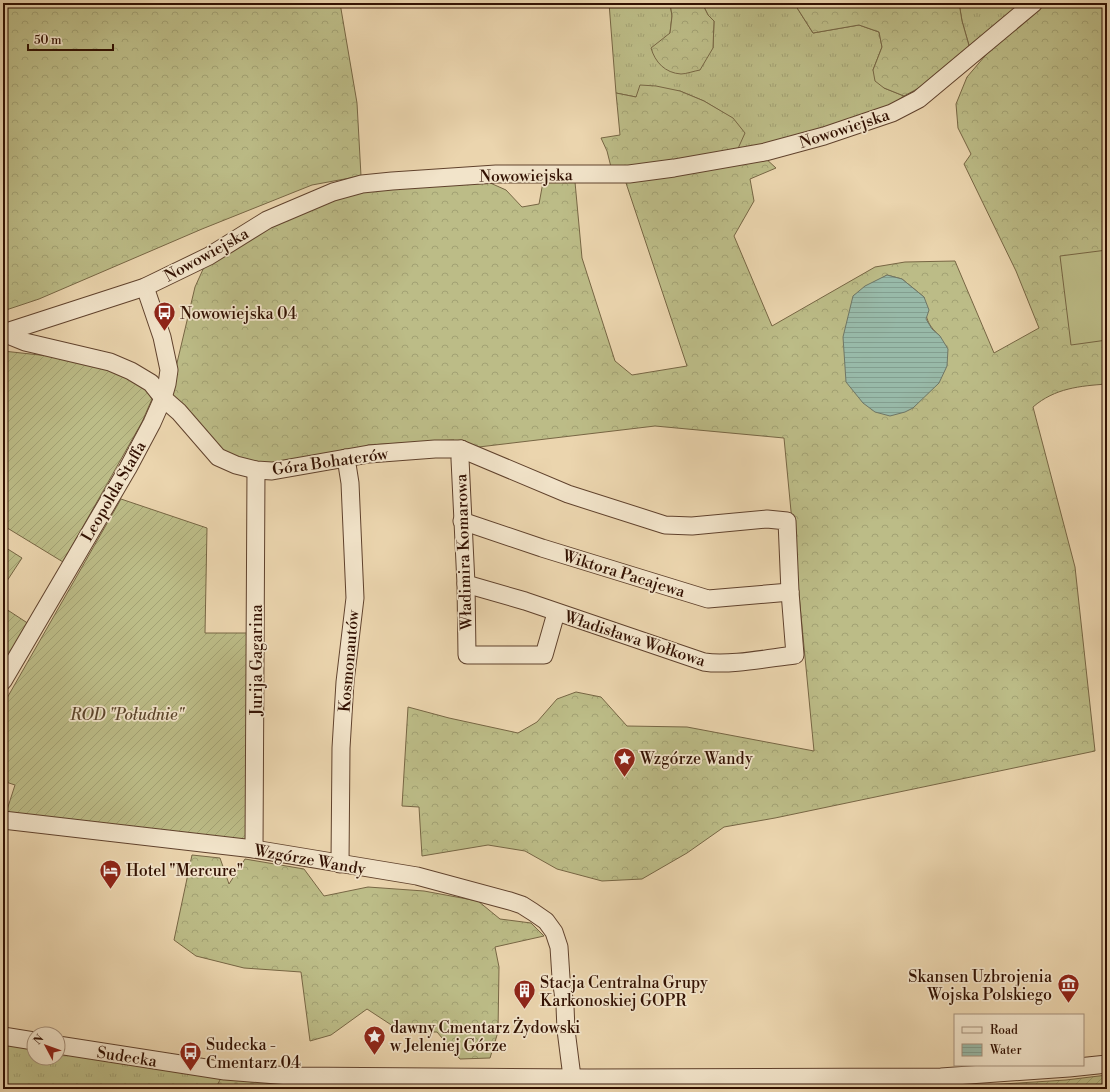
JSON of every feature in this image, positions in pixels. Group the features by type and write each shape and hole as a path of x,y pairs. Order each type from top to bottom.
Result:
{"street":[{"name":"Nowowiejska","path":"3,333 145,287 209,256 267,220 333,192 362,184 496,174 629,174 674,168 765,152 870,121 919,99 1034,3"},
{"name":"Leopolda Staffa","path":"3,681 121,479 152,423 163,398 169,370 162,337 145,287"},
{"name":"Góra Bohaterów","path":"3,333 25,342 110,362 131,371 151,383 218,457 236,465 256,470 272,471 369,454 428,449 462,449"},
{"name":"Władimira Komarowa","path":"462,449 460,459 466,584 467,655"},
{"path":"462,449 568,494 665,525 692,526 767,519 787,521 790,592"},
{"name":"Kosmonautów","path":"340,864 344,682 354,598 350,483 346,458"},
{"name":"Jurija Gagarina","path":"254,850 256,470"},
{"name":"Wiktora Pacajewa","path":"462,520 549,550 708,599 790,592"},
{"name":"Władisława Wołkowa","path":"466,584 525,601 556,613 714,664 795,654 790,592"},
{"name":"Władisława Wołkowa","path":"467,655 544,655 556,613"},
{"name":"Wzgórze Wandy","path":"3,820 254,850 417,876 522,905 546,921 554,932 559,947 560,978 565,1006 566,1030 572,1077"},
{"path":"3,1036 26,1040"},
{"name":"Sudecka","path":"66,1046 224,1071 290,1076 572,1077 588,1084 941,1077 1107,1064"}],"green space":[{"path":"3,3 340,3 357,103 361,176 312,185 202,229 39,299 3,311"},
{"path":"609,3 670,3 672,16 670,33 713,48 714,21 708,15 702,3 794,3 813,33 859,25 879,32 882,47 873,70 884,88 904,96 888,107 841,125 736,153 732,118 704,101 680,91 636,97 616,93"},
{"path":"670,3 702,3 708,15 714,21 713,48 700,70 685,74 675,73 662,66 655,58 651,48 670,33 672,16"},
{"path":"794,3 959,3 962,21 970,49 928,83 904,96 884,88 875,81 873,70 882,47 879,32 859,25 813,33"},
{"path":"959,3 1023,3 970,49 962,21"},
{"path":"1037,3 1107,3 1107,384 1068,389 1050,396 1033,407 1075,567 1095,751 775,818 724,827 687,853 642,879 602,881 557,869 525,851 488,845 422,856 419,807 402,806 408,707 449,718 518,733 537,722 557,699 576,692 601,697 627,726 687,727 814,751 784,438 655,426 462,449 454,440 368,445 346,458 242,468 163,398 172,384 195,287 209,256 333,192 488,182 506,190 522,207 539,204 543,182 575,182 582,258 615,361 632,375 687,366 625,180 764,157 776,168 750,179 754,201 734,236 772,326 875,267 905,262 955,261 994,353 1039,328 1016,271 964,164 971,154 958,128 956,104 967,77 1008,29","holes":["887,275 902,279 924,297 927,319 931,327 940,336 853,296"]},
{"path":"640,85 656,86 680,91 704,101 733,118 745,133 736,153 671,164 611,167 607,151 601,138 620,135 616,93 636,97"},
{"path":"1107,250 1107,340 1071,345 1060,256"},
{"path":"3,351 49,356 113,370 140,385 148,392 152,399 142,422 63,562 4,526 3,528"},
{"name":"ROD \"Południe\"","path":"121,499 207,528 205,633 249,633 247,840 6,813 15,785 3,781 3,705"},
{"path":"3,546 22,558 3,587"},
{"path":"3,607 29,624 3,669"},
{"path":"192,855 220,858 229,884 245,859 304,869 324,896 368,887 424,891 478,901 500,919 531,923 544,936 495,947 499,967 498,1032 490,1058 460,1059 437,1032 402,1032 367,1009 331,1035 310,1041 301,972 244,968 196,956 174,940"},
{"path":"3,1036 26,1040 26,1066 66,1066 66,1046 195,1066 589,1078 588,1089 3,1089"},
{"path":"225,1071 589,1078 588,1089 215,1089"},
{"path":"1107,1075 1107,1089 853,1089 940,1088 1066,1080"}],"water":[{"path":"887,275 902,279 924,297 929,310 926,319 932,329 940,336 948,349 947,366 939,383 913,408 890,416 875,412 863,403 846,382 843,337 853,296 865,286"}],"place":[{"name":"Nowowiejska 04","path":"165,332"},
{"name":"Wzgórze Wandy","path":"625,778"},
{"name":"Hotel \"Mercure\"","path":"110,890"},
{"name":"Skansen Uzbrojenia Wojska Polskiego","path":"1068,1004"},
{"name":"Stacja Centralna Grupy Karkonoskiej GOPR","path":"525,1010"},
{"name":"dawny Cmentarz Żydowski w Jeleniej Górze","path":"374,1056"},
{"name":"Sudecka - Cmentarz 04","path":"190,1072"}]}
